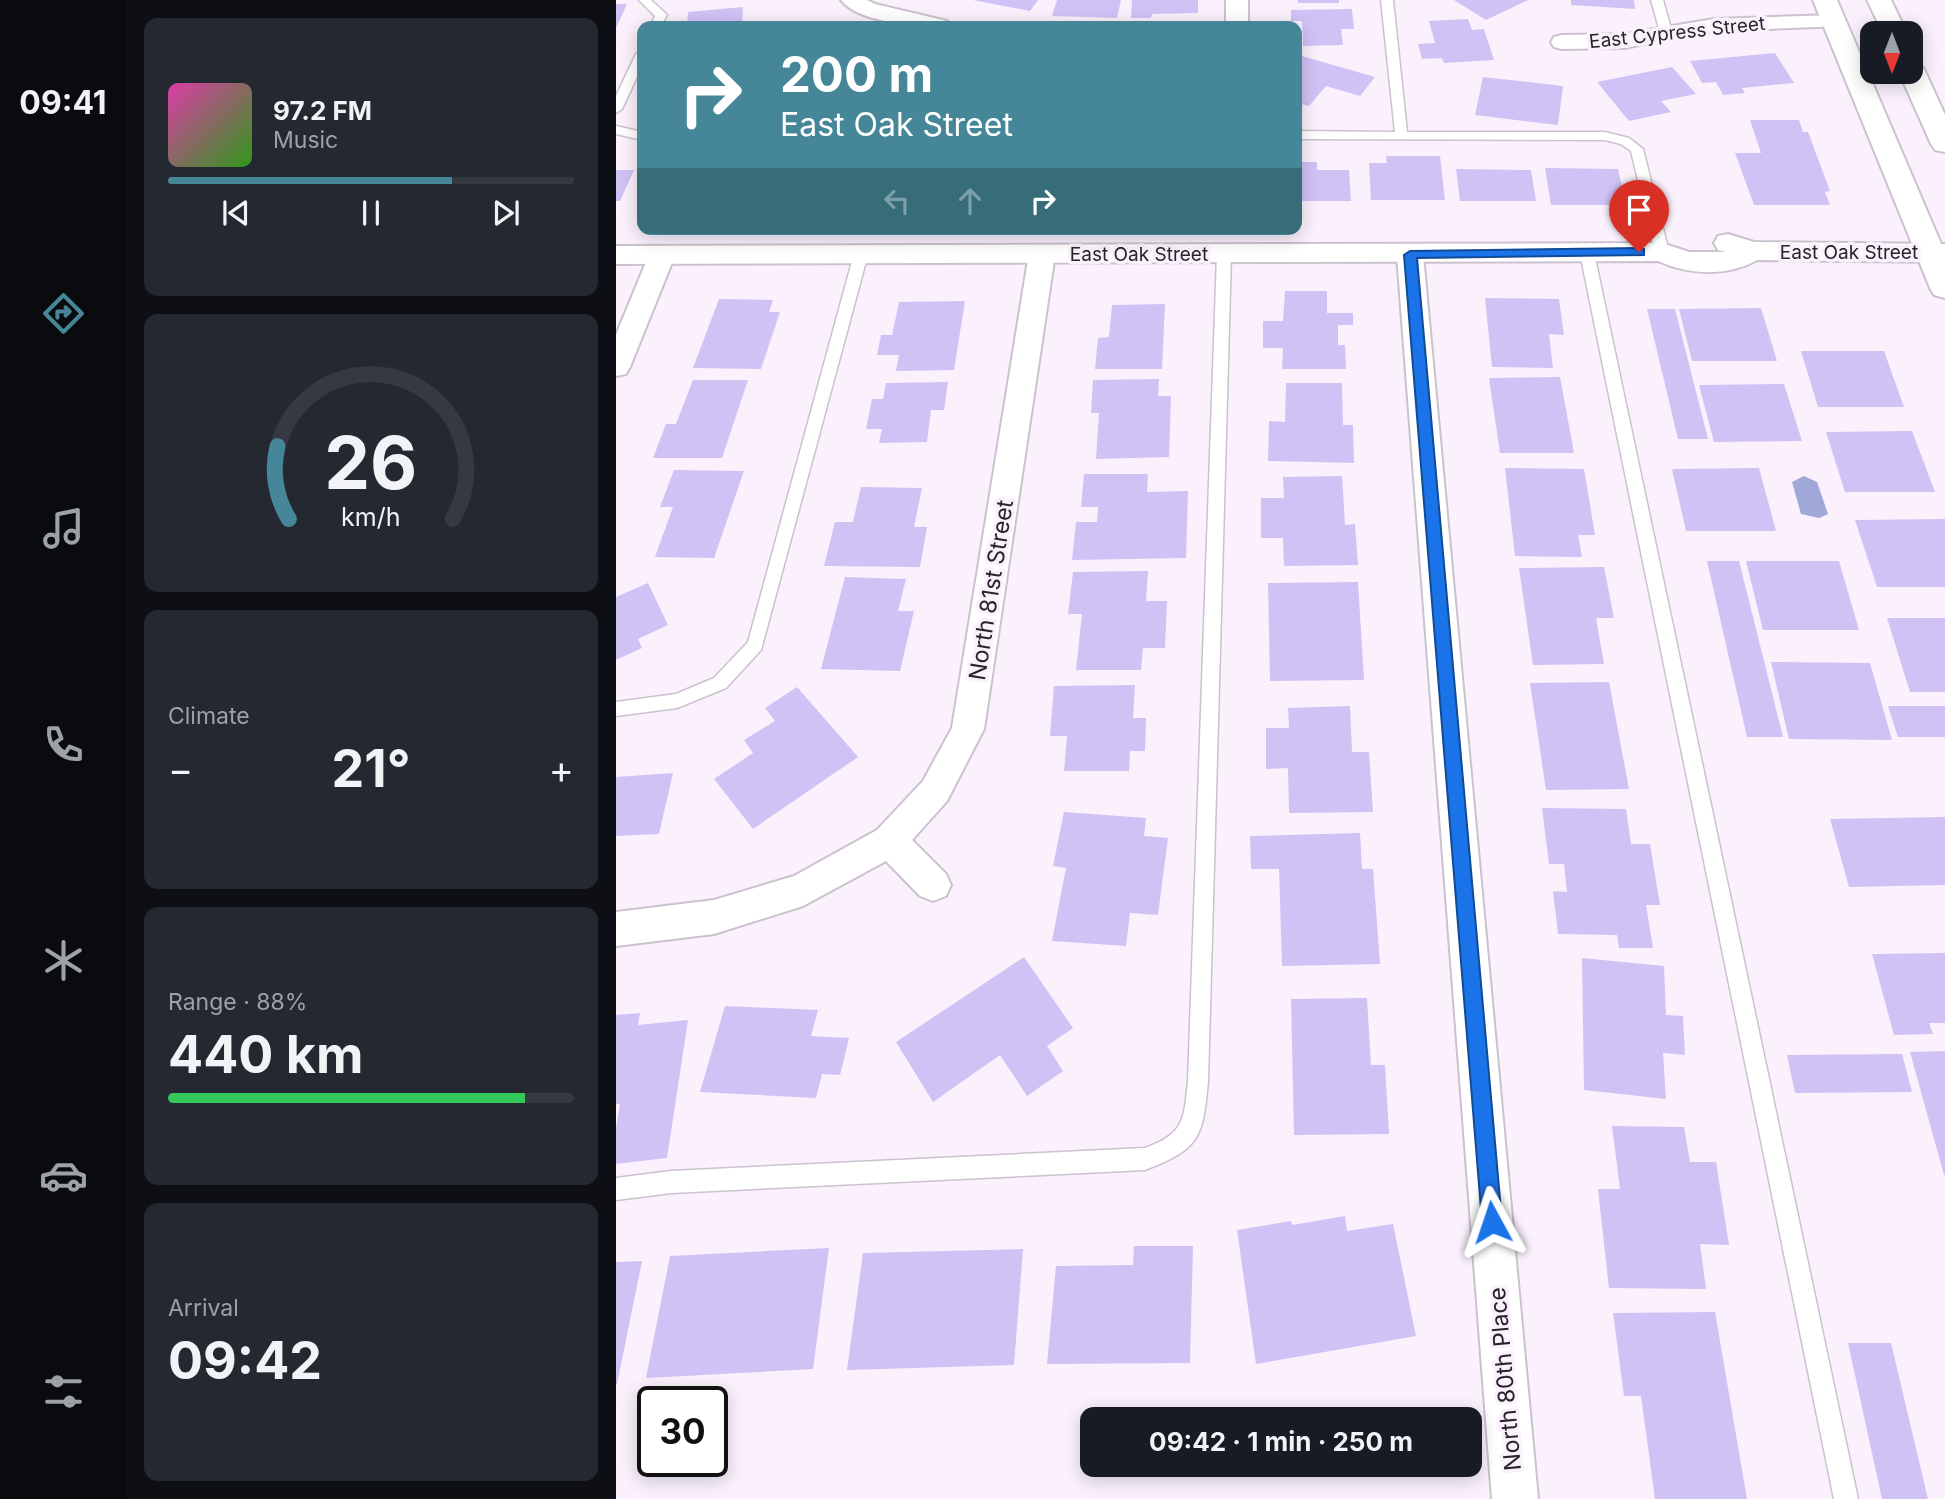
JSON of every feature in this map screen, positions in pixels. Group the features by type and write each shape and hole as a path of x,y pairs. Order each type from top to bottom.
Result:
{"street":[{"path":"1237,0 1237,21"},
{"path":"1791,0 1799,21"},
{"path":"1879,0 1889,21"},
{"path":"856,10 913,21"},
{"path":"1830,10 1938,253 1945,288"},
{"name":"East Cypress Street","path":"1562,42 1624,41 1714,24 1799,21 1830,10"},
{"path":"1918,84 1945,144"},
{"name":"East Oak Street","path":"616,255 1410,255 1662,252 1685,262 1732,262 1752,251 1938,253"},
{"name":"North 81st Street","path":"616,929 714,917 803,890 889,841 935,792 968,729 1042,254"},
{"path":"616,367 662,255"},
{"name":"North 80th Place","path":"1410,255 1515,1499"},
{"path":"889,841 933,885"},
{"path":"1499,1499 1515,1499"}],"lane":[{"path":"645,0 661,15 658,21"},
{"path":"1387,0 1401,135"},
{"path":"1657,0 1667,32"},
{"path":"616,109 637,65"},
{"path":"616,130 637,135"},
{"path":"1302,135 1605,136 1625,141 1637,149 1662,252"},
{"path":"1587,253 1846,1499"},
{"path":"616,709 677,701 720,684 755,645 861,254"},
{"path":"616,1189 671,1182 1145,1159 1172,1151 1194,1127 1224,255"}],"water":[{"path":"1804,476 1817,482 1828,514 1819,518 1801,514 1792,482"}],"building":[{"path":"973,0 1038,0 1030,11"},
{"path":"1057,0 1121,0 1117,18 1052,16"},
{"path":"1132,0 1198,0 1198,13 1152,14 1151,18 1131,18"},
{"path":"1298,0 1339,0 1339,3 1298,3"},
{"path":"1454,0 1528,0 1486,20"},
{"path":"1571,0 1634,0 1635,9 1571,5"},
{"path":"616,4 627,4 616,28"},
{"path":"743,7 742,21 687,21 688,12"},
{"path":"1352,9 1354,29 1341,29 1343,45 1303,46 1302,21 1291,21 1291,10"},
{"path":"1468,19 1472,30 1484,29 1494,60 1444,63 1442,58 1422,59 1418,44 1435,43 1429,21"},
{"path":"1775,53 1794,83 1742,88 1745,93 1723,95 1716,82 1702,83 1690,61"},
{"path":"1302,56 1375,77 1360,96 1326,86 1309,106 1302,104"},
{"path":"1672,67 1696,94 1661,101 1671,112 1629,121 1597,82"},
{"path":"1483,77 1563,86 1558,125 1475,115"},
{"path":"1750,120 1799,120 1803,132 1808,132 1830,191 1825,192 1830,205 1754,205 1735,153 1761,153"},
{"path":"1386,156 1440,156 1445,200 1371,200 1369,163 1387,163"},
{"path":"1302,162 1317,162 1317,170 1349,170 1351,201 1302,201"},
{"path":"1545,168 1618,169 1626,205 1551,205"},
{"path":"1456,169 1531,170 1536,201 1460,201"},
{"path":"616,170 634,170 620,201 616,201"},
{"path":"1285,291 1327,291 1327,313 1353,313 1353,325 1338,325 1338,345 1345,345 1346,369 1282,369 1283,348 1263,348 1263,321 1283,321"},
{"path":"1485,298 1559,299 1564,335 1549,334 1553,368 1492,367"},
{"path":"719,299 773,300 769,312 780,312 761,369 693,368"},
{"path":"965,301 954,370 896,371 899,355 877,355 881,335 892,335 899,302"},
{"path":"1165,304 1162,369 1095,369 1098,338 1109,337 1112,305"},
{"path":"1761,308 1777,361 1692,361 1679,309"},
{"path":"1647,309 1675,309 1708,439 1678,439"},
{"path":"1801,351 1884,351 1904,407 1818,407"},
{"path":"1560,377 1574,453 1500,453 1489,378"},
{"path":"1159,379 1158,396 1171,396 1169,457 1096,459 1099,413 1091,413 1093,380"},
{"path":"693,380 748,380 722,458 653,458 666,424 676,424"},
{"path":"948,382 944,410 931,410 927,442 879,443 882,429 866,429 872,399 883,399 886,383"},
{"path":"1286,383 1342,383 1343,425 1353,425 1354,463 1268,461 1269,421 1285,422"},
{"path":"1784,384 1802,441 1714,442 1699,385"},
{"path":"1912,431 1935,492 1845,492 1826,432"},
{"path":"1505,468 1584,469 1595,535 1578,535 1582,557 1515,556"},
{"path":"1759,468 1776,531 1686,531 1672,469"},
{"path":"674,470 744,471 714,558 655,557 673,507 660,507"},
{"path":"1084,474 1148,474 1147,492 1188,491 1186,558 1072,560 1076,522 1097,522 1098,507 1081,507"},
{"path":"1342,476 1345,525 1355,524 1358,565 1284,566 1283,538 1261,538 1261,498 1284,498 1283,477"},
{"path":"861,487 922,488 914,527 927,527 920,567 824,566 835,522 853,522"},
{"path":"1945,519 1945,587 1877,587 1855,520"},
{"path":"1707,561 1739,561 1783,737 1747,737"},
{"path":"1746,561 1839,561 1859,630 1763,630"},
{"path":"1604,567 1614,618 1596,618 1604,664 1533,665 1519,568"},
{"path":"1148,571 1146,601 1167,601 1165,648 1143,648 1141,670 1076,670 1082,614 1068,614 1073,572"},
{"path":"845,577 906,579 898,611 914,611 900,671 821,669"},
{"path":"1358,582 1364,680 1270,681 1268,583"},
{"path":"648,583 668,625 638,639 642,648 616,660 616,597"},
{"path":"1887,618 1945,618 1945,692 1910,692"},
{"path":"1771,662 1870,663 1892,740 1789,739"},
{"path":"1609,682 1629,789 1546,790 1530,683"},
{"path":"1135,685 1133,718 1146,718 1145,751 1130,751 1129,771 1064,771 1067,736 1050,736 1054,686"},
{"path":"797,687 858,757 753,829 714,779 753,753 744,740 775,721 765,708"},
{"path":"1350,706 1352,752 1369,752 1373,812 1289,813 1288,768 1266,769 1266,728 1289,728 1288,708"},
{"path":"1888,706 1945,706 1945,737 1898,737"},
{"path":"673,773 659,834 616,836 616,777"},
{"path":"1542,808 1626,809 1631,844 1650,844 1660,905 1646,905 1653,948 1619,948 1617,935 1558,934 1553,891 1567,892 1564,864 1549,864"},
{"path":"1064,812 1146,818 1144,836 1168,838 1158,915 1130,913 1126,946 1052,941 1066,868 1053,866"},
{"path":"1945,817 1945,885 1849,887 1830,819"},
{"path":"1360,833 1362,869 1373,869 1380,964 1282,966 1279,869 1251,869 1250,836"},
{"path":"1945,953 1945,1023 1929,1023 1933,1034 1894,1035 1872,954"},
{"path":"1024,957 1073,1028 1047,1046 1063,1071 1027,1096 1000,1055 933,1102 896,1042"},
{"path":"1582,958 1664,966 1666,1015 1683,1016 1685,1055 1663,1053 1666,1099 1584,1090"},
{"path":"1367,998 1371,1065 1385,1065 1389,1134 1294,1135 1291,999"},
{"path":"725,1006 818,1010 811,1036 849,1038 840,1075 822,1074 816,1098 700,1092"},
{"path":"640,1013 638,1025 688,1020 667,1158 616,1164 616,1128 620,1104 616,1104 616,1015"},
{"path":"1945,1051 1945,1175 1944,1175 1910,1052"},
{"path":"1902,1054 1912,1092 1795,1093 1787,1055"},
{"path":"1612,1126 1684,1127 1690,1162 1716,1162 1729,1245 1700,1244 1706,1289 1609,1288 1598,1189 1620,1189"},
{"path":"1345,1216 1347,1231 1393,1224 1416,1336 1256,1364 1237,1230 1291,1221 1292,1225"},
{"path":"1134,1246 1193,1246 1190,1363 1047,1364 1056,1266 1133,1265"},
{"path":"829,1248 813,1369 646,1378 670,1256"},
{"path":"1023,1249 1014,1365 847,1370 863,1253"},
{"path":"642,1261 617,1384 616,1384 616,1262"},
{"path":"1715,1312 1747,1499 1655,1499 1641,1396 1624,1396 1613,1313"},
{"path":"1848,1343 1891,1343 1928,1499 1882,1499"}],"route":[{"path":"1492,1222 1410,255 1639,252"}]}
